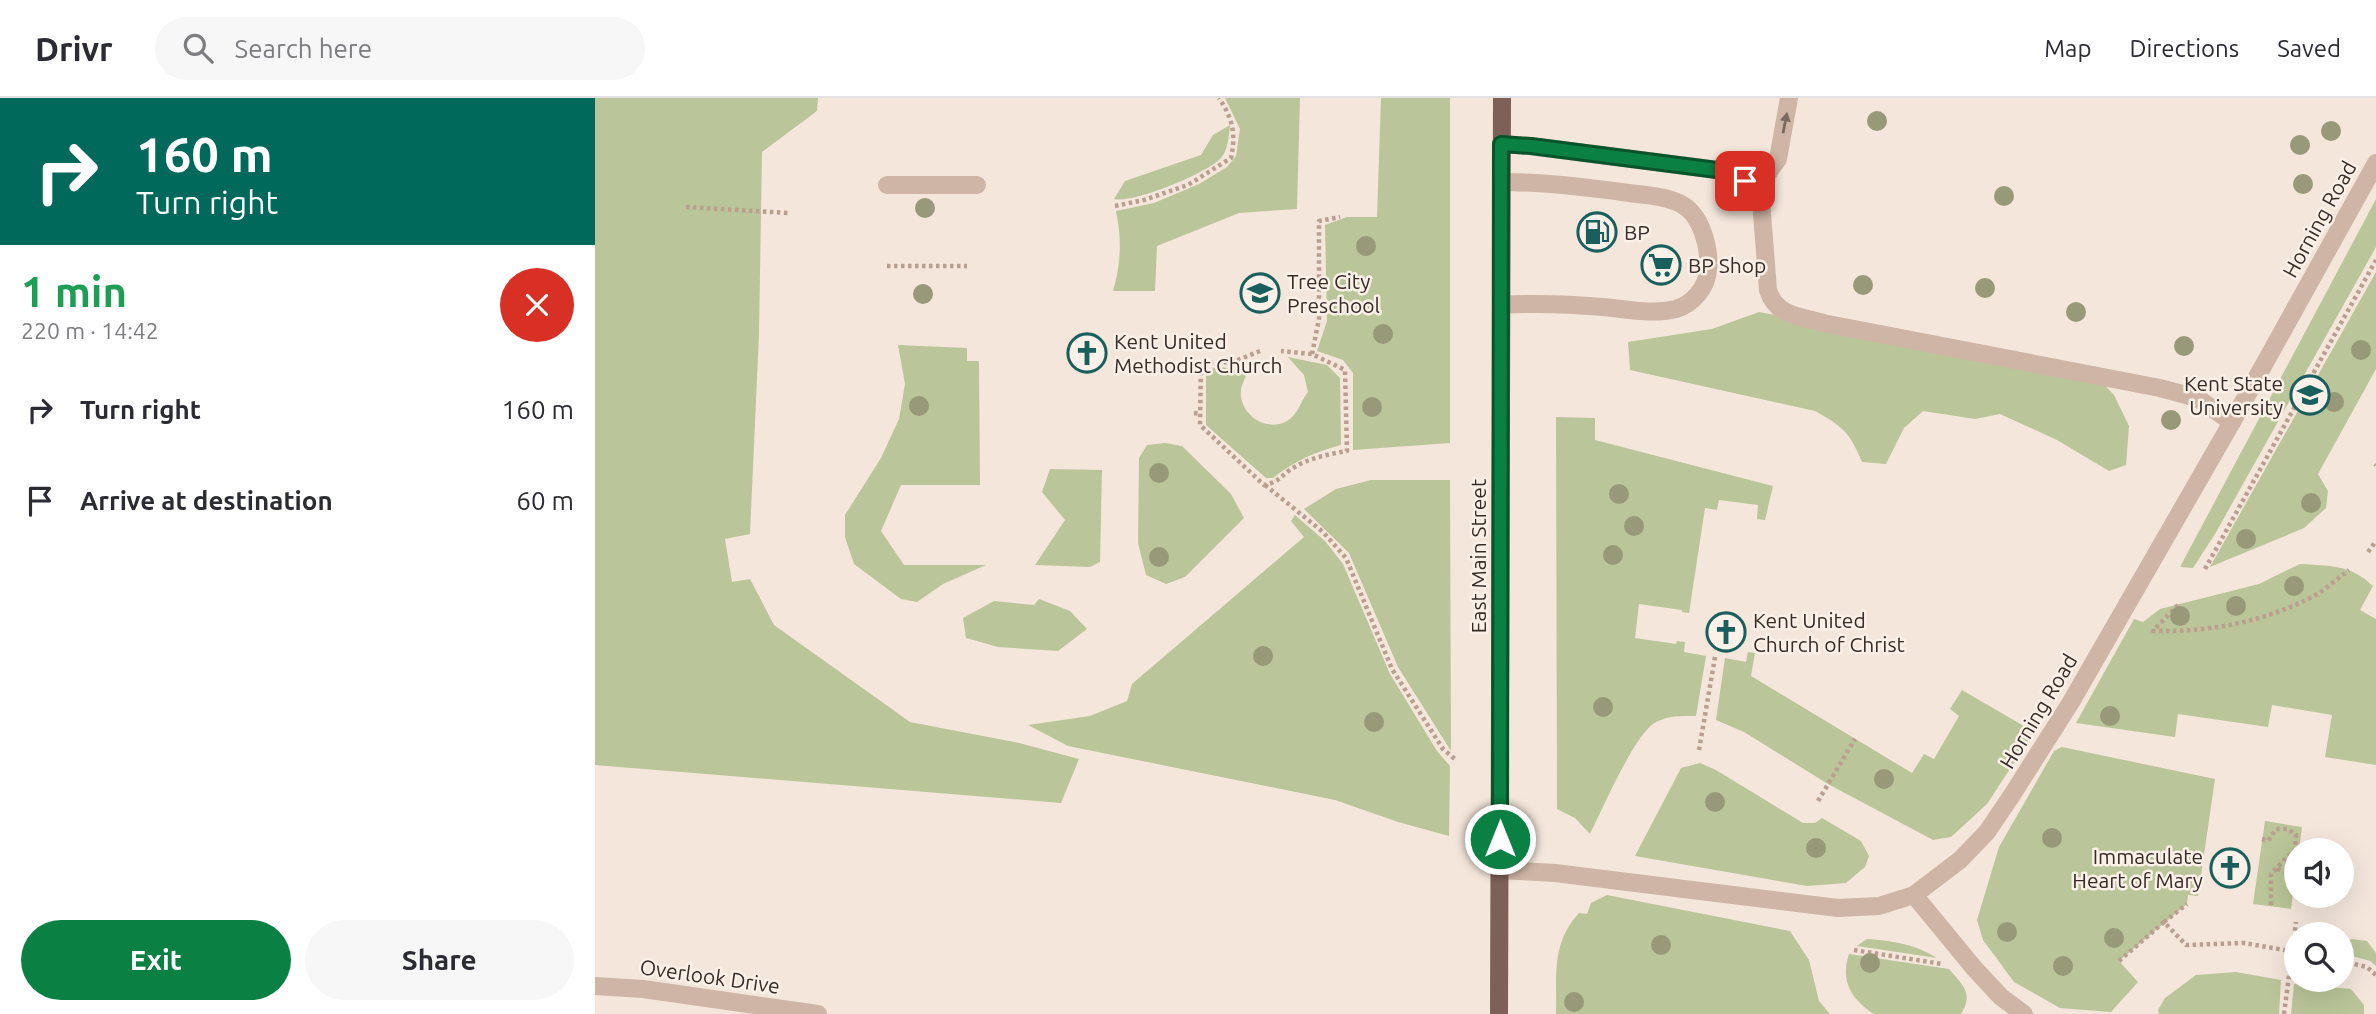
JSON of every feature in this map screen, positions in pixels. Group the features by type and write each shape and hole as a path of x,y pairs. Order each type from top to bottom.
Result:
{"main road":[{"name":"East Main Street","path":"1499,1014 1501,98"}],"street":[{"path":"1756,190 1778,159 1789,98"},
{"path":"1501,144 1717,170 1745,181 1756,190 1762,213 1768,290 1772,303 1779,310 1822,323 2160,388 2197,398 2232,422"},
{"name":"Horning Road","path":"1501,870 1555,873 1838,908 1879,906 1914,894 1960,860 1987,832 2013,795 2071,702 2232,422 2376,163"},
{"path":"1501,182 1552,183 1658,197 1682,204 1705,237 1709,260 1707,280 1693,301 1678,309 1647,313 1551,303 1501,305"},
{"path":"887,185 977,185"},
{"path":"1914,894 1974,968 2001,997 2024,1014"},
{"name":"Overlook Drive","path":"595,986 643,989 818,1014"}],"path":[{"path":"1115,205 1144,200 1188,185 1231,158 1235,138 1231,115 1219,98"},
{"path":"686,207 789,213"},
{"path":"1311,354 1319,319 1319,221 1340,217"},
{"path":"2205,569 2376,260"},
{"path":"887,267 967,267"},
{"path":"1260,351 1233,362 1201,363 1201,425 1264,485 1323,532 1346,558 1392,669 1443,749 1457,761"},
{"path":"1264,485 1276,483 1293,468 1326,455 1347,451 1345,370 1311,354 1281,351"},
{"path":"1193,413 1201,414"},
{"path":"2368,552 2376,541"},
{"path":"2178,605 2153,631 2190,632 2242,624 2311,598 2349,570"},
{"path":"1699,750 1715,657"},
{"path":"1818,801 1855,739"},
{"path":"2262,839 2268,841 2276,829 2288,829 2296,835 2295,849 2271,874 2271,906"},
{"path":"2277,869 2284,872"},
{"path":"2119,961 2187,904"},
{"path":"2164,922 2186,945 2244,943 2284,950"},
{"path":"1854,950 1974,968"},
{"path":"2354,964 2367,967 2376,975"},
{"path":"2284,1014 2288,992"}],"green space":[{"path":"595,98 818,98 817,111 762,152 759,334 750,534 725,539 732,582 750,579 774,625 910,722 1019,743 1079,759 1061,803 595,765"},
{"path":"1225,98 1300,98 1297,209 1239,213 1157,246 1155,291 1113,291 1120,251 1116,211 1154,203 1199,184 1227,167 1236,156 1240,129"},
{"path":"1381,98 1450,98 1450,443 1353,450 1353,373 1343,360 1317,351 1327,321 1325,225 1347,217 1377,217"},
{"path":"1230,125 1225,151 1213,164 1186,179 1152,192 1114,199 1125,181 1201,155 1213,135"},
{"path":"2376,199 2376,247 2215,534 2193,568 2180,567"},
{"path":"2376,272 2376,369 2318,474 2328,491 2326,508 2304,528 2210,567"},
{"path":"1759,312 2097,377 2114,395 2129,426 2126,465 2109,471 2057,440 2000,414 1975,419 1923,411 1904,428 1886,464 1862,462 1844,431 1815,411 1630,370 1628,342 1712,329"},
{"path":"898,345 967,348 967,361 979,361 980,485 901,485 881,531 904,565 986,565 943,584 917,602 901,599 854,564 845,537 845,515 881,458 899,419 905,384"},
{"path":"1288,357 1327,365 1340,378 1341,445 1305,458 1273,478 1266,478 1206,425 1206,371 1221,368 1247,373 1241,397 1248,412 1261,422 1277,424 1293,416 1308,392 1304,375"},
{"path":"1556,417 1595,418 1595,440 1773,486 1765,520 1757,519 1758,505 1719,500 1717,510 1705,508 1689,613 1639,604 1635,638 1676,644 1677,641 1685,642 1684,652 1706,656 1696,716 1663,719 1645,732 1627,759 1590,834 1575,818 1557,809"},
{"path":"1165,443 1182,446 1231,494 1244,518 1185,577 1166,584 1146,575 1138,543 1139,458 1147,445"},
{"path":"1050,469 1102,470 1100,562 1090,567 1035,565 1065,520 1042,492"},
{"path":"1371,480 1450,480 1451,751 1398,667 1349,553 1304,509 1336,489"},
{"path":"1295,515 1325,541 1343,564 1390,674 1437,751 1450,766 1449,836 1335,800 1068,746 1028,725 1090,716 1127,701 1132,684 1304,537 1291,521"},
{"path":"2300,564 2347,570 2373,586 2360,610 2376,619 2376,765 2325,757 2332,715 2272,705 2268,727 2178,714 2175,737 2076,723 2134,619 2143,622 2160,609 2259,584"},
{"path":"1039,599 1070,611 1087,629 1058,651 998,647 966,638 963,618 994,601 1034,605"},
{"path":"1748,652 1755,653 1751,676 1912,773 1924,754 1934,759 1959,716 1950,709 1962,690 2034,732 1987,804 1951,837 1933,840 1828,784 1744,732 1716,720 1725,658 1746,662"},
{"path":"2062,747 2215,779 2198,896 2188,895 2187,904 2119,961 2138,982 2111,1012 2060,1008 2014,982 1983,940 1977,920 1999,847 2054,751"},
{"path":"1700,763 1803,823 1815,823 1822,818 1861,841 1869,856 1865,867 1846,883 1807,886 1635,856 1681,768"},
{"path":"2265,821 2302,827 2301,838 2284,838 2284,908 2291,909 2253,904"},
{"path":"1607,895 1790,931 1809,960 1819,1001 1830,1014 1556,1014 1557,960 1564,936 1579,913 1587,914 1591,903"},
{"path":"1867,939 1903,944 1937,958 1857,946"},
{"path":"2354,939 2367,941 2376,953 2376,966 2370,961 2354,956"},
{"path":"1849,954 1949,969 1965,990 1965,1007 1961,1014 1874,1014 1859,1002 1849,988 1846,973"},
{"path":"2236,972 2281,980 2279,1014 2159,1014 2158,1010 2165,998 2196,975"},
{"path":"2293,992 2353,992 2364,1005 2364,1014 2291,1014"}],"place":[{"name":"BP","path":"1597,232"},
{"name":"BP Shop","path":"1661,265"},
{"name":"Tree City Preschool","path":"1260,293"},
{"name":"Kent United Methodist Church","path":"1087,353"},
{"name":"Kent State University","path":"2310,395"},
{"name":"Kent United Church of Christ","path":"1726,632"},
{"name":"Immaculate Heart of Mary","path":"2230,868"}],"route":[{"path":"1500,839 1501,144 1717,170 1745,181"}]}
